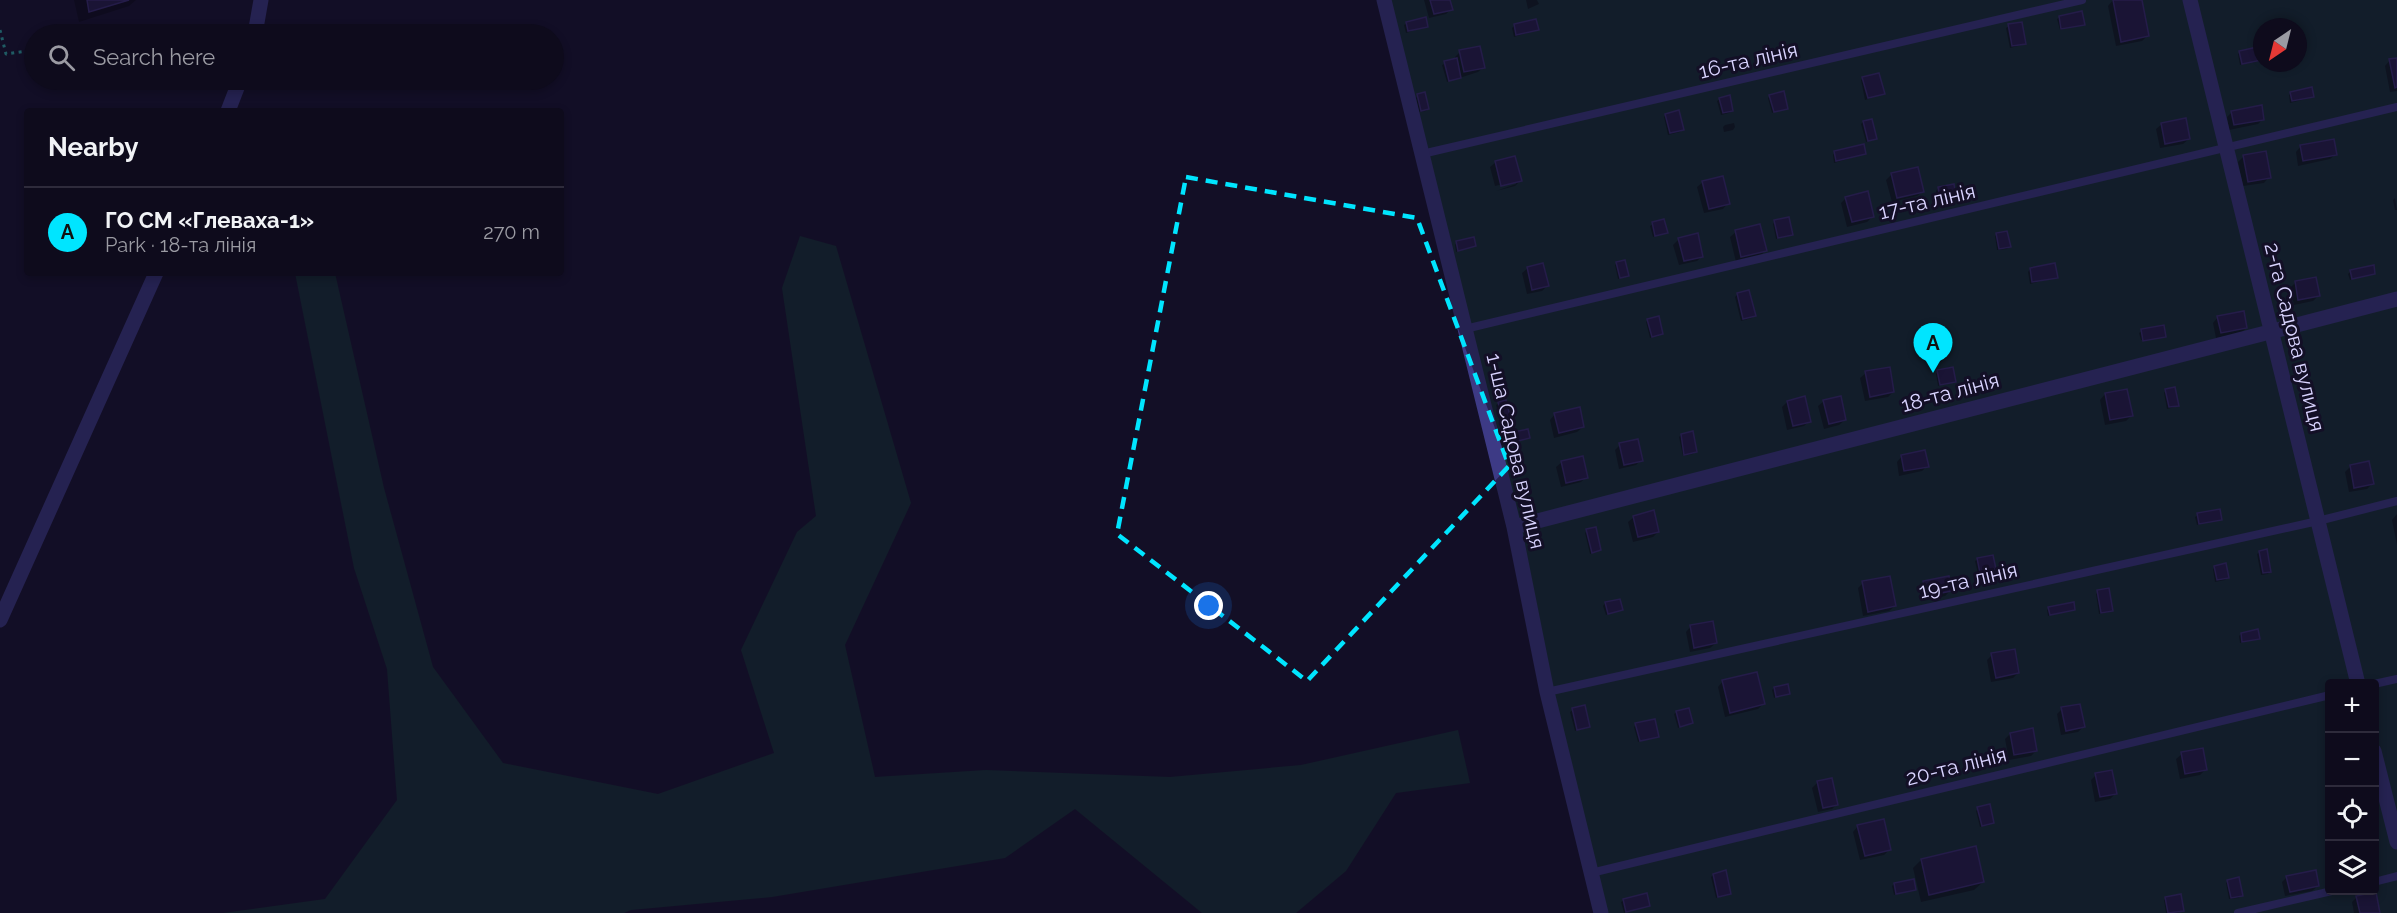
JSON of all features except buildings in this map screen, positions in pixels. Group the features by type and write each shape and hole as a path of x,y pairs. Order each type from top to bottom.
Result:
{"street":[{"path":"257,24 261,0"},
{"name":"1-ша Садова вулиця","path":"1384,0 1514,527 1547,692 1601,913"},
{"name":"2-га Садова вулиця","path":"2190,0 2357,679"},
{"path":"229,108 236,90"},
{"path":"0,620 155,276"},
{"name":"18-та лінія","path":"1514,527 2397,299"},
{"path":"2379,771 2397,842"}],"lane":[{"name":"16-та лінія","path":"1422,154 2082,0"},
{"name":"17-та лінія","path":"1465,330 2397,107"},
{"name":"19-та лінія","path":"1547,692 2318,521 2397,501"},
{"path":"2379,683 2397,679"},
{"name":"20-та лінія","path":"1591,873 2325,696"},
{"path":"2379,881 2397,876"},
{"path":"2238,913 2325,893"}],"path":[{"path":"0,30 6,54 24,51"}],"highlighted area":[{"path":"1186,177 1417,218 1509,466 1307,681 1117,534"}],"green space":[{"path":"1378,0 2397,0 2397,913 1601,913"},
{"path":"800,236 836,246 911,503 845,645 875,777 986,770 1170,777 1301,765 1458,730 1470,783 1396,793 1346,871 1296,913 1202,913 1075,809 1005,858 772,897 631,910 624,913 223,913 325,899 397,800 387,669 354,568 296,276 336,276 384,488 433,667 503,763 658,794 774,753 741,650 797,532 816,516 782,288"}],"place":[{"name":"ГО СМ «Глеваха-1»","path":"1933,373"}]}
